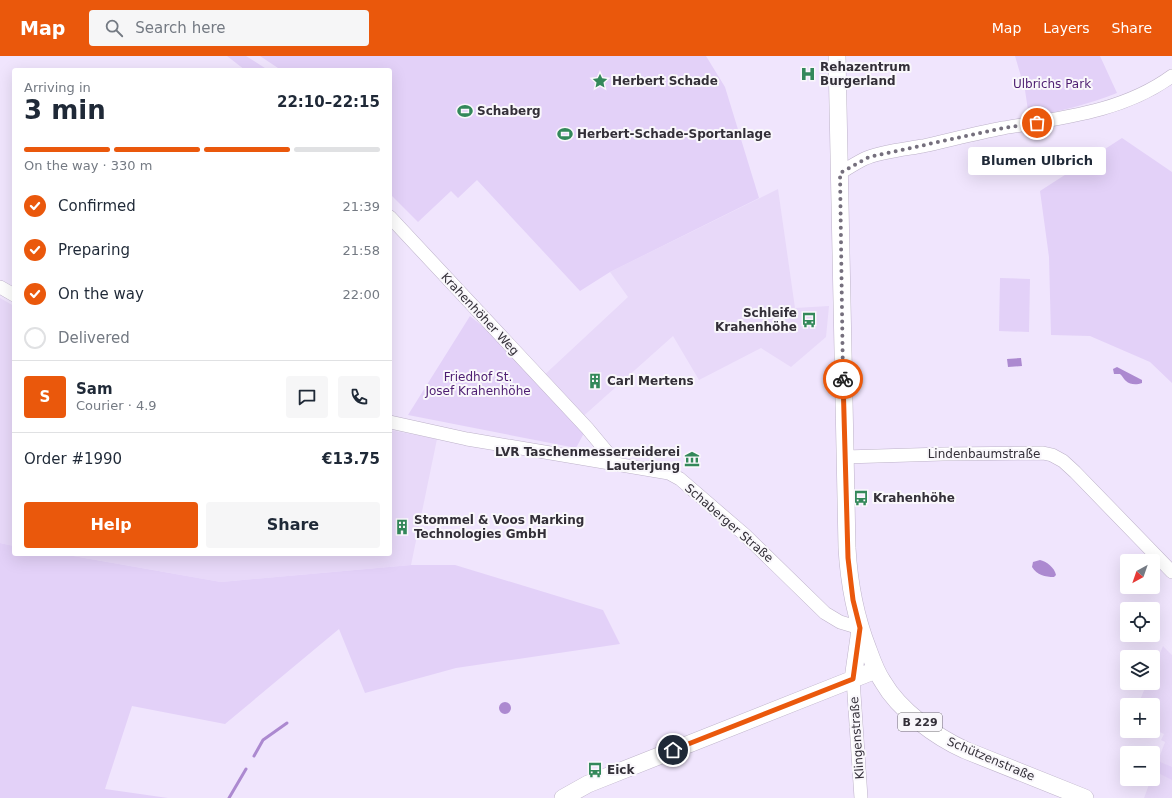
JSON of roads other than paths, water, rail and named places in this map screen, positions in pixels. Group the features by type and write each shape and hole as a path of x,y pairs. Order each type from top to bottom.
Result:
{"main road":[{"name":"Schützenstraße","path":"837,56 848,558 853,600 860,628 876,670 883,683 896,699 926,727 944,739 979,756 1085,798"},
{"path":"853,679 860,628"},
{"path":"563,798 580,787 599,779 876,670"}],"street":[{"path":"840,173 869,157 1003,128 1089,113 1123,102 1172,76"},
{"name":"Krahenhöher Weg","path":"392,219 586,428 617,464"},
{"path":"0,287 12,294"},
{"name":"Schaberger Straße","path":"392,422 466,438 669,473 675,476 750,540 825,613 840,622 860,628"},
{"name":"Lindenbaumstraße","path":"845,456 981,453 1043,453 1052,455 1063,461 1075,472 1172,572"},
{"name":"Klingenstraße","path":"853,679 861,798"}],"waterway":[{"path":"254,756 263,740 287,723"},
{"path":"229,798 246,769"}],"place":[{"name":"Rehazentrum Burgerland","path":"808,74"},
{"name":"Herbert Schade","path":"600,81"},
{"name":"Schaberg","path":"465,111"},
{"name":"Blumen Ulbrich","path":"1037,123"},
{"name":"Herbert-Schade-Sportanlage","path":"565,134"},
{"name":"Schleife Krahenhöhe","path":"809,320"},
{"name":"Carl Mertens","path":"595,381"},
{"name":"LVR Taschenmesserreiderei Lauterjung","path":"692,459"},
{"name":"Krahenhöhe","path":"861,498"},
{"name":"Stommel & Voos Marking Technologies GmbH","path":"402,527"},
{"name":"Eick","path":"595,770"}],"park label":[{"name":"Ulbrichs Park","path":"1052,84"},
{"name":"Friedhof St. Josef Krahenhöhe","path":"478,384"}]}
